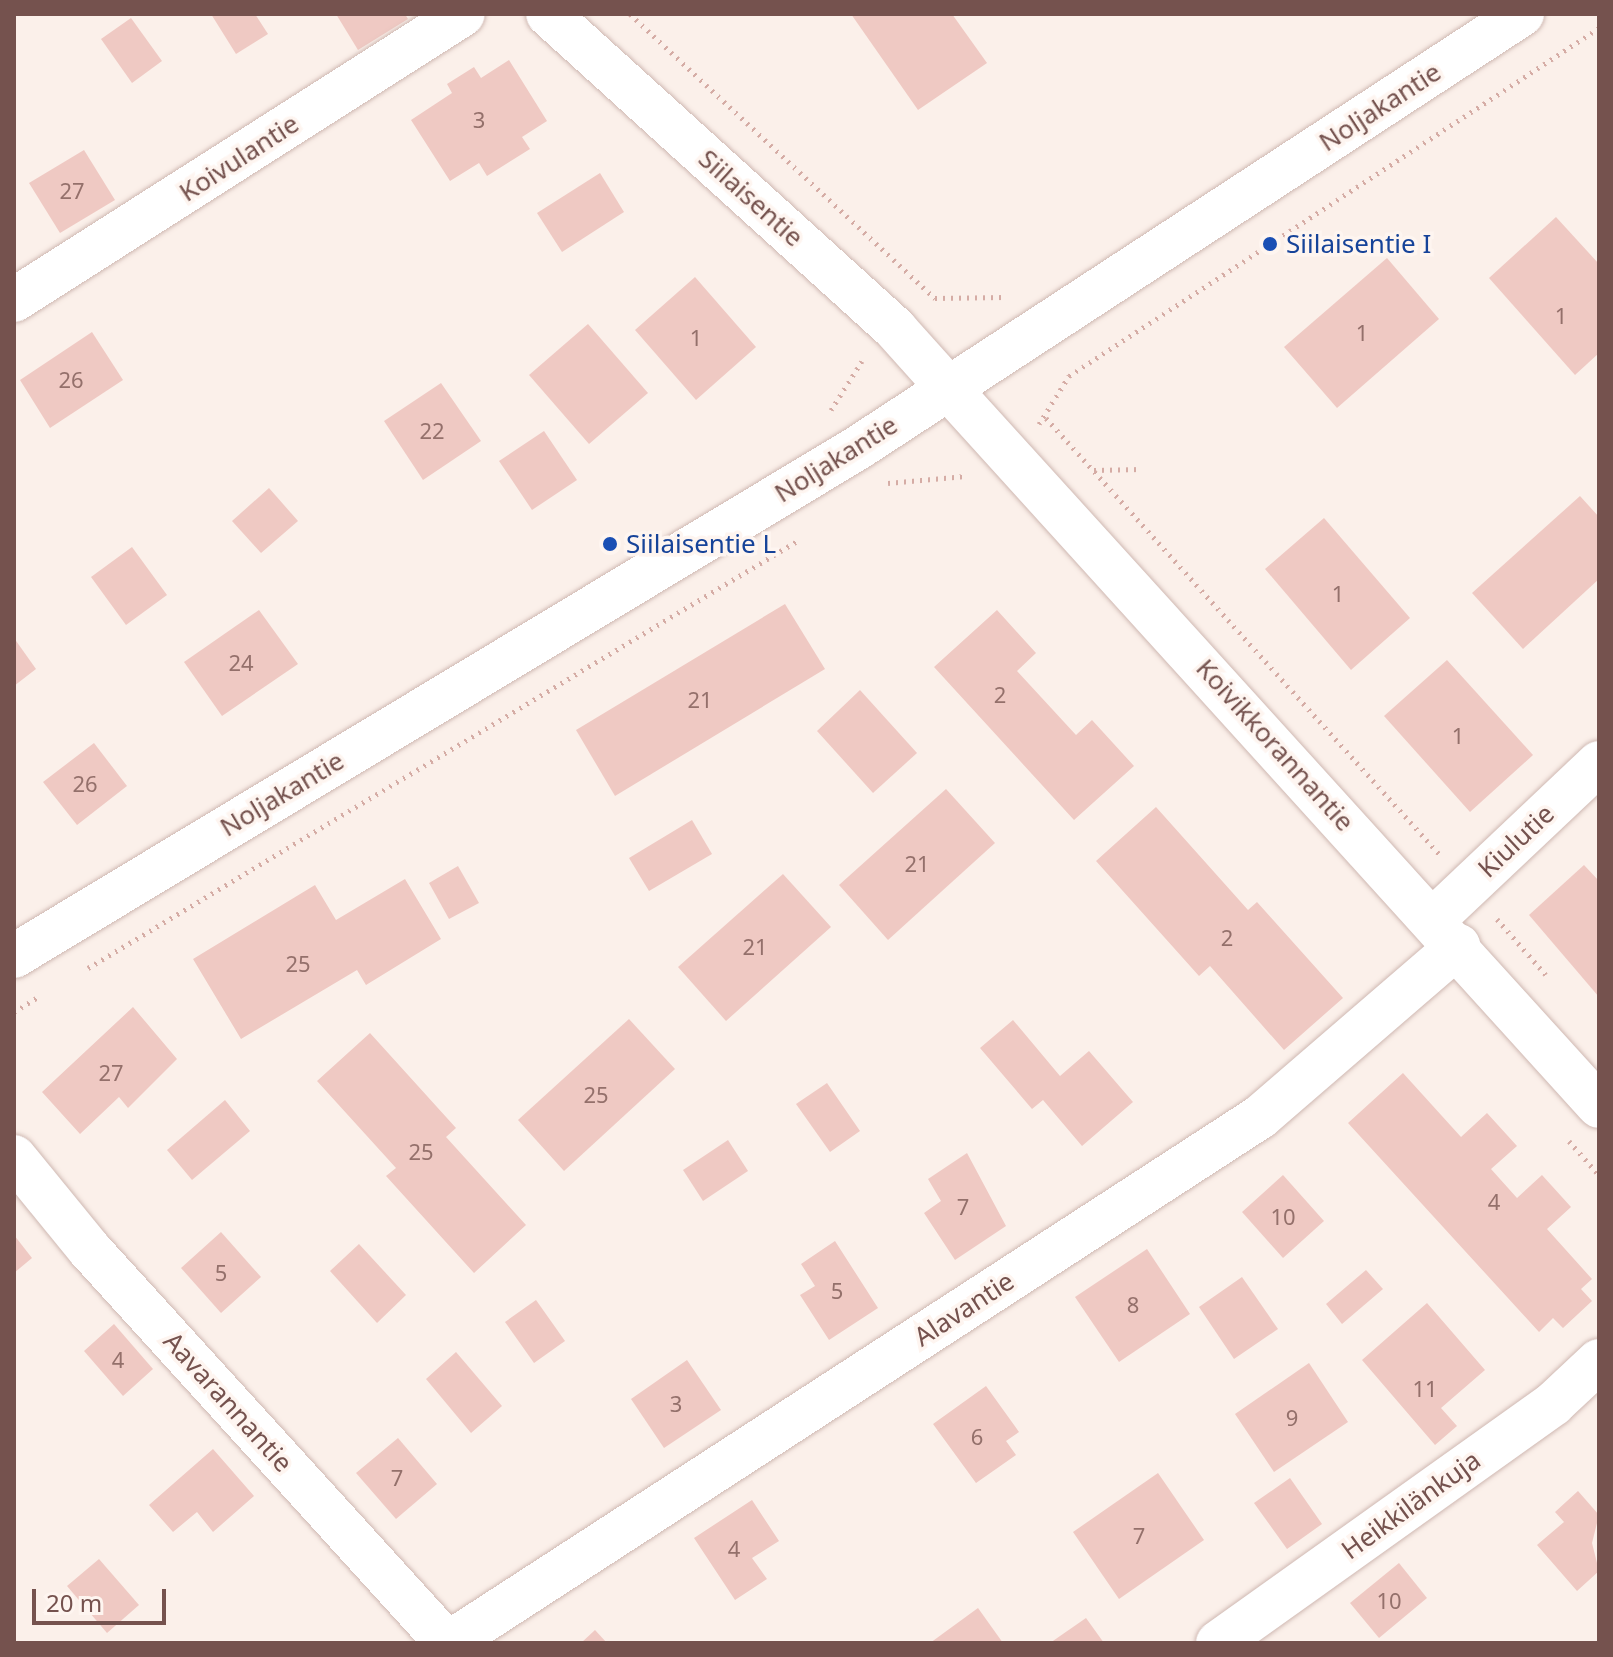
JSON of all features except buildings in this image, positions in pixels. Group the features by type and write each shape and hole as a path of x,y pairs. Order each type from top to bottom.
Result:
{"street":[{"name":"Koivulantie","path":"14,300 463,14"},
{"name":"Siilaisentie","path":"548,14 896,330 948,388"},
{"name":"Noljakantie","path":"14,956 948,388 1522,14"},
{"name":"Koivikkorannantie","path":"948,388 1446,933 1599,1106"},
{"name":"Kiulutie","path":"1446,933 1468,886 1599,763"},
{"name":"Alavantie","path":"448,1643 1260,1117 1446,933"},
{"name":"Aavarannantie","path":"14,1157 448,1643"},
{"name":"Heikkilänkuja","path":"1218,1643 1553,1404 1599,1361"}],"path":[{"path":"630,14 935,298 1003,294 1069,376"},
{"path":"1046,418 1559,989"},
{"path":"1093,470 1142,469"}],"place":[{"name":"Siilaisentie I","path":"1270,244"},
{"name":"Siilaisentie L","path":"610,544"}]}
